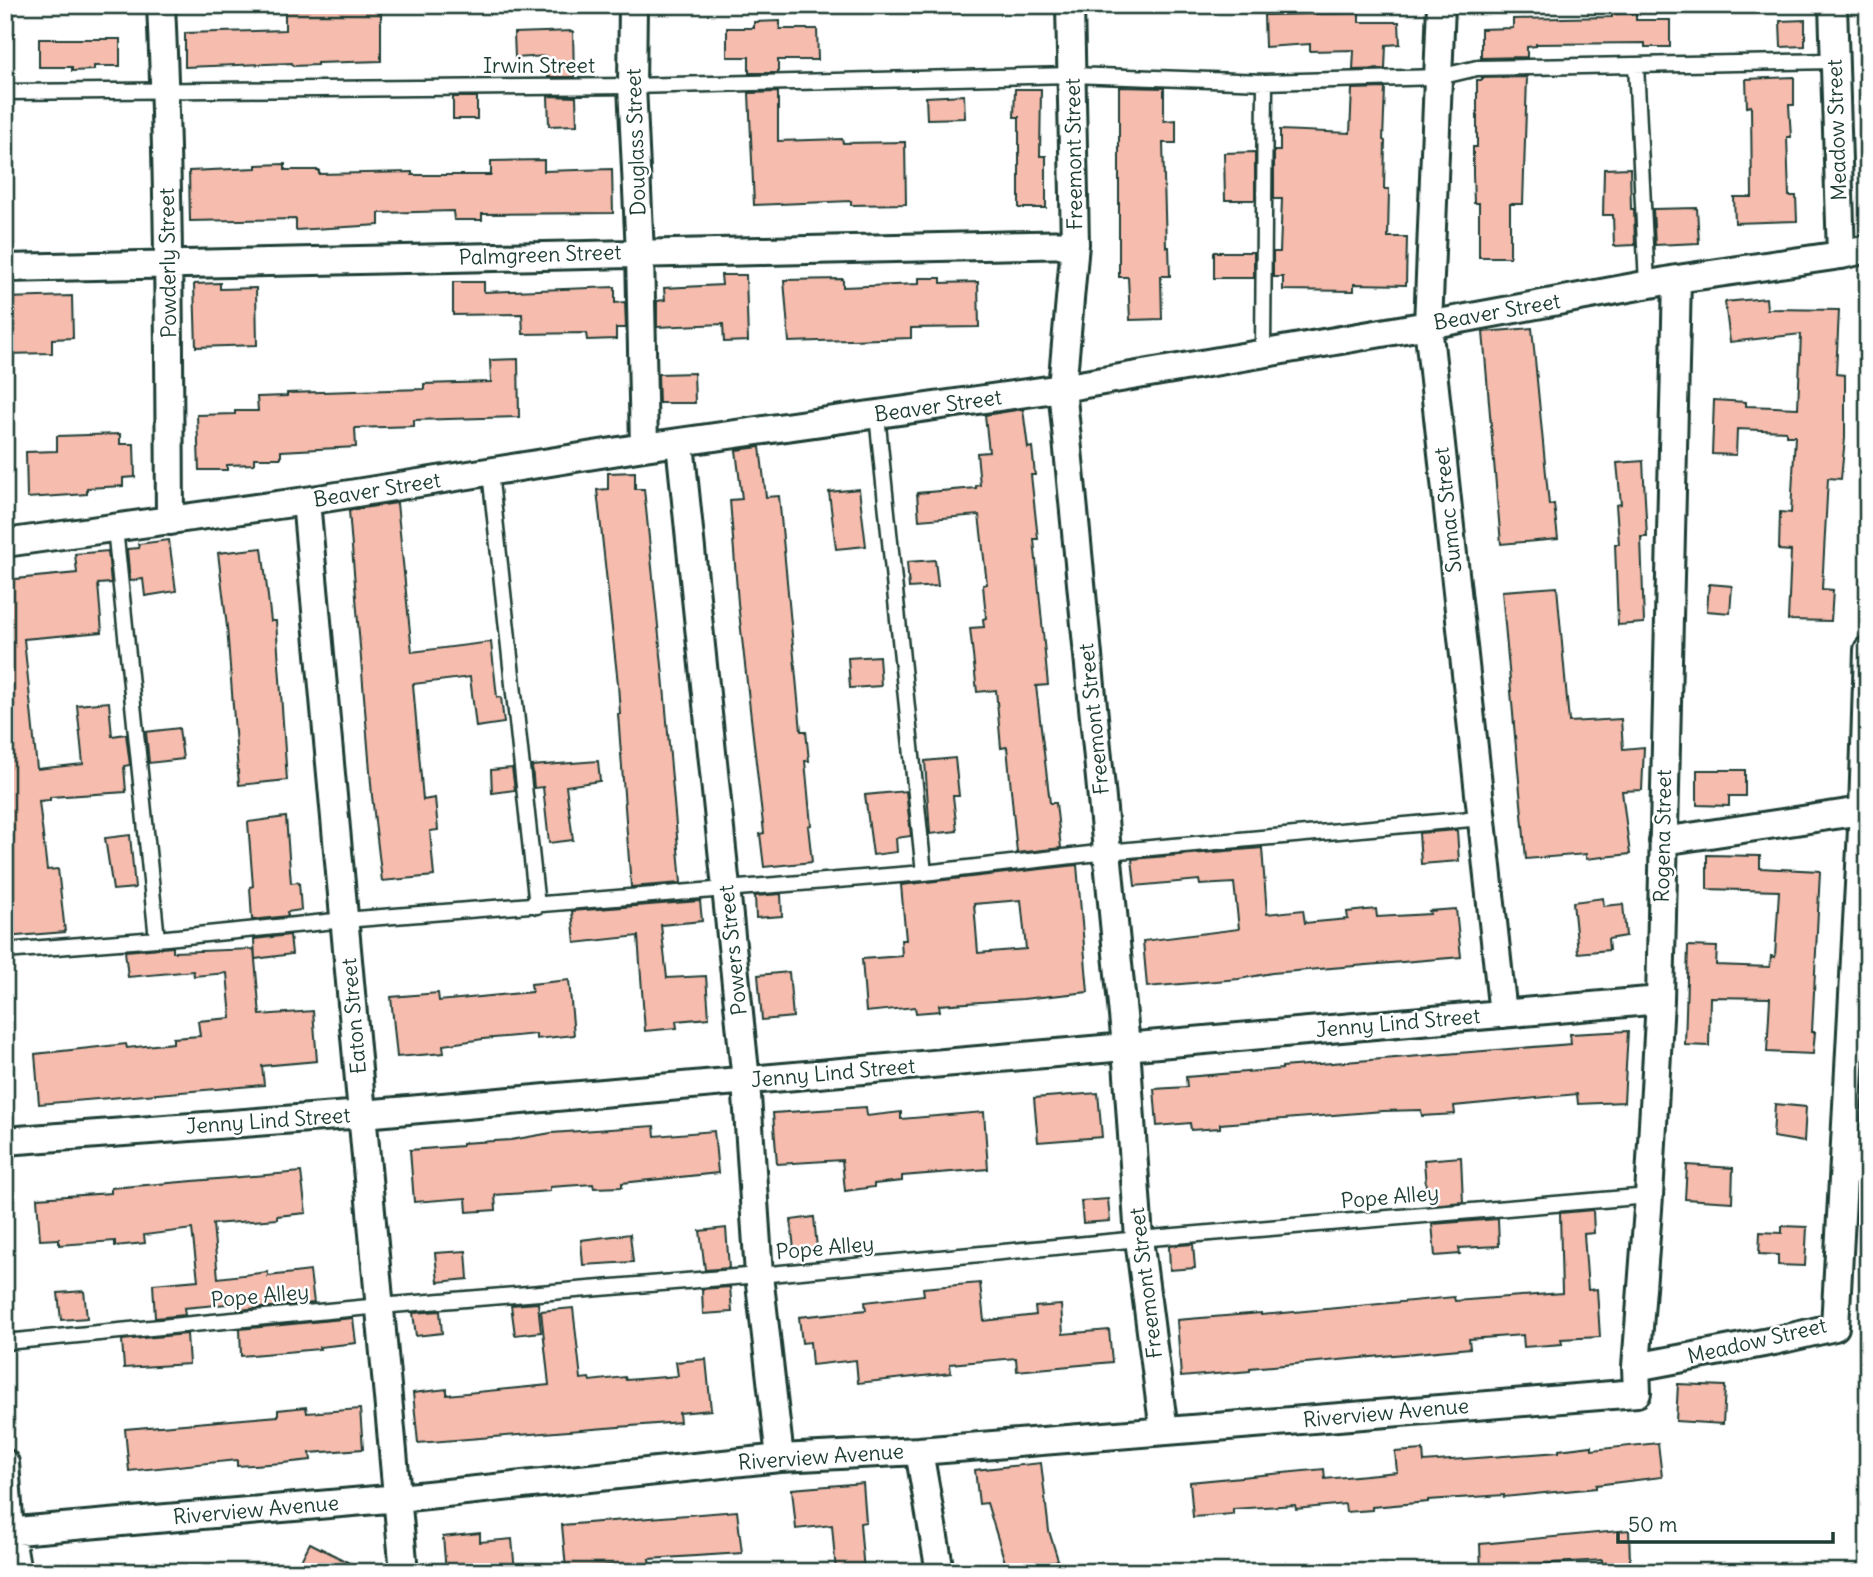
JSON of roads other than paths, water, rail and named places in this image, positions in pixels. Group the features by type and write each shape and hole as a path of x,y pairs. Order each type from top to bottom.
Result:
{"street":[{"name":"Powderly Street","path":"161,5 165,90 170,521"},
{"name":"Douglass Street","path":"633,5 632,86 640,253 644,447"},
{"name":"Freemont Street","path":"1070,5 1075,244 1062,388 1126,1046 1139,1239 1164,1431"},
{"name":"Sumac Street","path":"1441,5 1428,325 1503,1014"},
{"name":"Meadow Street","path":"1833,5 1841,255"},
{"name":"Palmgreen Street","path":"5,268 1075,244"},
{"name":"Beaver Street","path":"5,543 306,501 644,447 1062,388 1647,284 1868,249"},
{"name":"Rogena Street","path":"1636,1380 1660,1000 1677,279"},
{"name":"Powers Street","path":"680,443 746,1081 759,1275 780,1458"},
{"name":"Eaton Street","path":"306,501 404,1572"},
{"name":"Meadow Street","path":"1636,1380 1774,1341 1835,1327 1865,811 1868,650"},
{"path":"1663,841 1865,811"},
{"name":"Jenny Lind Street","path":"5,1141 363,1114 1660,1000"},
{"name":"Riverview Avenue","path":"7,1532 399,1498 780,1458 919,1451 1164,1431 1636,1380"},
{"path":"919,1451 940,1572"},
{"path":"5,1463 7,1532 17,1572"}],"lane":[{"name":"Irwin Street","path":"5,92 632,86 1072,75 1265,82 1439,77 1477,68 1834,61"},
{"path":"1636,65 1647,284"},
{"path":"1263,352 1265,82"},
{"path":"877,415 924,873"},
{"path":"490,472 537,906"},
{"path":"115,528 157,939"},
{"path":"5,951 345,920 924,873 1107,852 1482,818"},
{"name":"Pope Alley","path":"5,1342 380,1306 1649,1196"}]}
